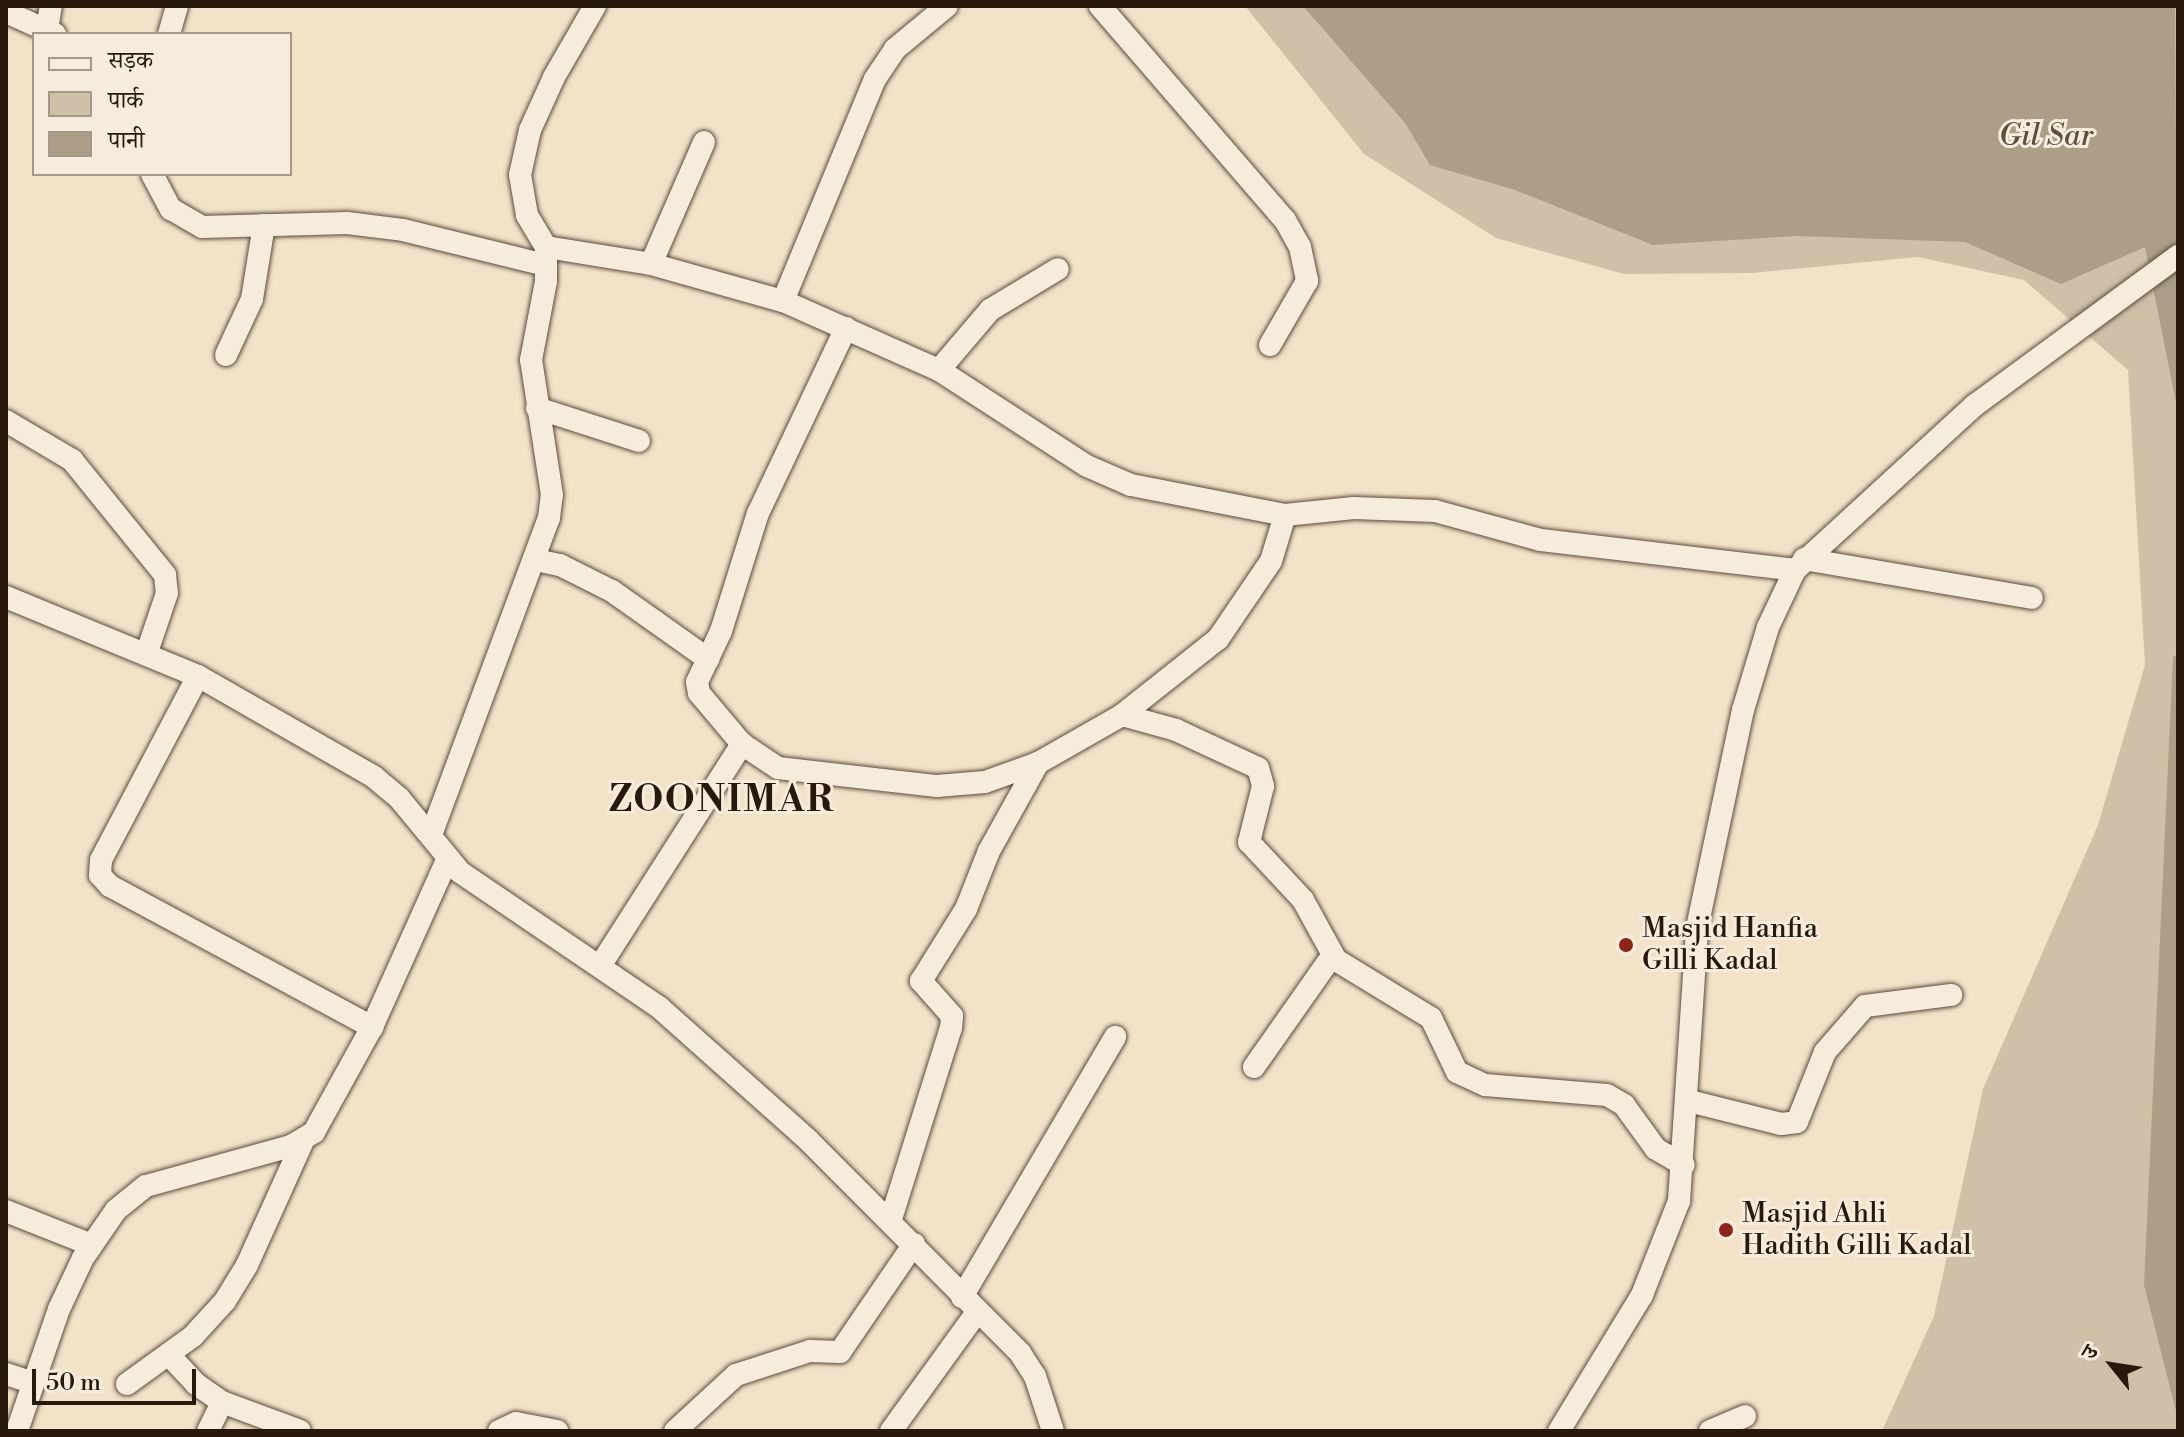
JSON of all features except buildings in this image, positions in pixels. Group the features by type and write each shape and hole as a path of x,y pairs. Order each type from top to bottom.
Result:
{"street":[{"path":"6,12 51,32 51,6"},
{"path":"170,32 177,6"},
{"path":"431,835 536,560 552,495 531,360 546,256 527,215 520,175 530,130 554,77 595,6"},
{"path":"783,301 875,79 905,39 947,6"},
{"path":"1100,6 1285,220 1300,247 1307,281 1270,345"},
{"path":"651,264 704,142"},
{"path":"153,176 171,209 185,220 202,227 312,221 403,230 546,256 651,264 783,301 939,370 1087,466 1131,485 1285,515 1354,508 1435,511 1541,540 1800,564 2032,598"},
{"path":"226,355 252,299 264,225"},
{"path":"1565,1429 1616,1344 1659,1259 1679,1201 1689,1101 1690,986 1711,852 1768,627 1800,564 1975,405 2172,261"},
{"path":"939,370 990,310 1058,269"},
{"path":"846,328 758,513 708,659 697,682 699,693 742,744 778,768 937,786 985,782 1038,763 1122,715 1189,665 1245,607 1271,561 1285,515"},
{"path":"537,408 639,441"},
{"path":"6,421 72,460 165,575 167,593 146,655"},
{"path":"536,560 560,565 612,591 708,659"},
{"path":"6,597 198,676 374,777 431,835 447,860 475,885 600,966 730,1065 891,1219 1020,1353 1035,1376 1053,1431"},
{"path":"198,676 101,860 100,875 110,886 372,1027"},
{"path":"1122,715 1176,730 1258,768 1263,786 1249,842 1303,900 1332,956 1351,973 1431,1018 1457,1072 1485,1085 1607,1095 1624,1105 1656,1149 1684,1165"},
{"path":"600,966 742,744"},
{"path":"891,1219 951,1028 952,1016 921,981 966,909 989,851 1038,763"},
{"path":"127,1384 170,1356 225,1301 247,1265 303,1141 329,1109 372,1027 447,860"},
{"path":"1254,1067 1332,956"},
{"path":"1689,1101 1781,1124 1797,1122 1825,1052 1865,1006 1951,995"},
{"path":"891,1431 970,1304 1115,1037"},
{"path":"17,1431 59,1309 92,1245 116,1210 146,1186 303,1141"},
{"path":"6,1211 92,1245"},
{"path":"675,1431 736,1375 810,1351 840,1352 914,1244"},
{"path":"170,1356 196,1384 222,1402 300,1431"},
{"path":"6,1374 33,1383"},
{"path":"208,1431 222,1402"},
{"path":"1710,1431 1745,1416"},
{"path":"499,1431 516,1423 557,1431"}],"green space":[{"path":"1245,6 2178,6 2178,1431 1882,1431 1934,1316 1983,1089 2098,825 2145,665 2128,370 2024,280 1918,257 1752,273 1624,274 1496,238 1364,154"}],"water":[{"name":"Gil Sar","path":"1303,6 2175,6 2178,413 2145,247 2061,284 1965,242 1797,236 1653,245 1515,190 1430,165 1405,123"},
{"path":"2178,654 2178,1419 2144,1285 2173,657"}],"place":[{"name":"Masjid Hanfia Gilli Kadal","path":"1626,945"},
{"name":"Masjid Ahli Hadith Gilli Kadal","path":"1726,1230"}],"district":[{"name":"ZOONIMAR","path":"722,801"}]}
